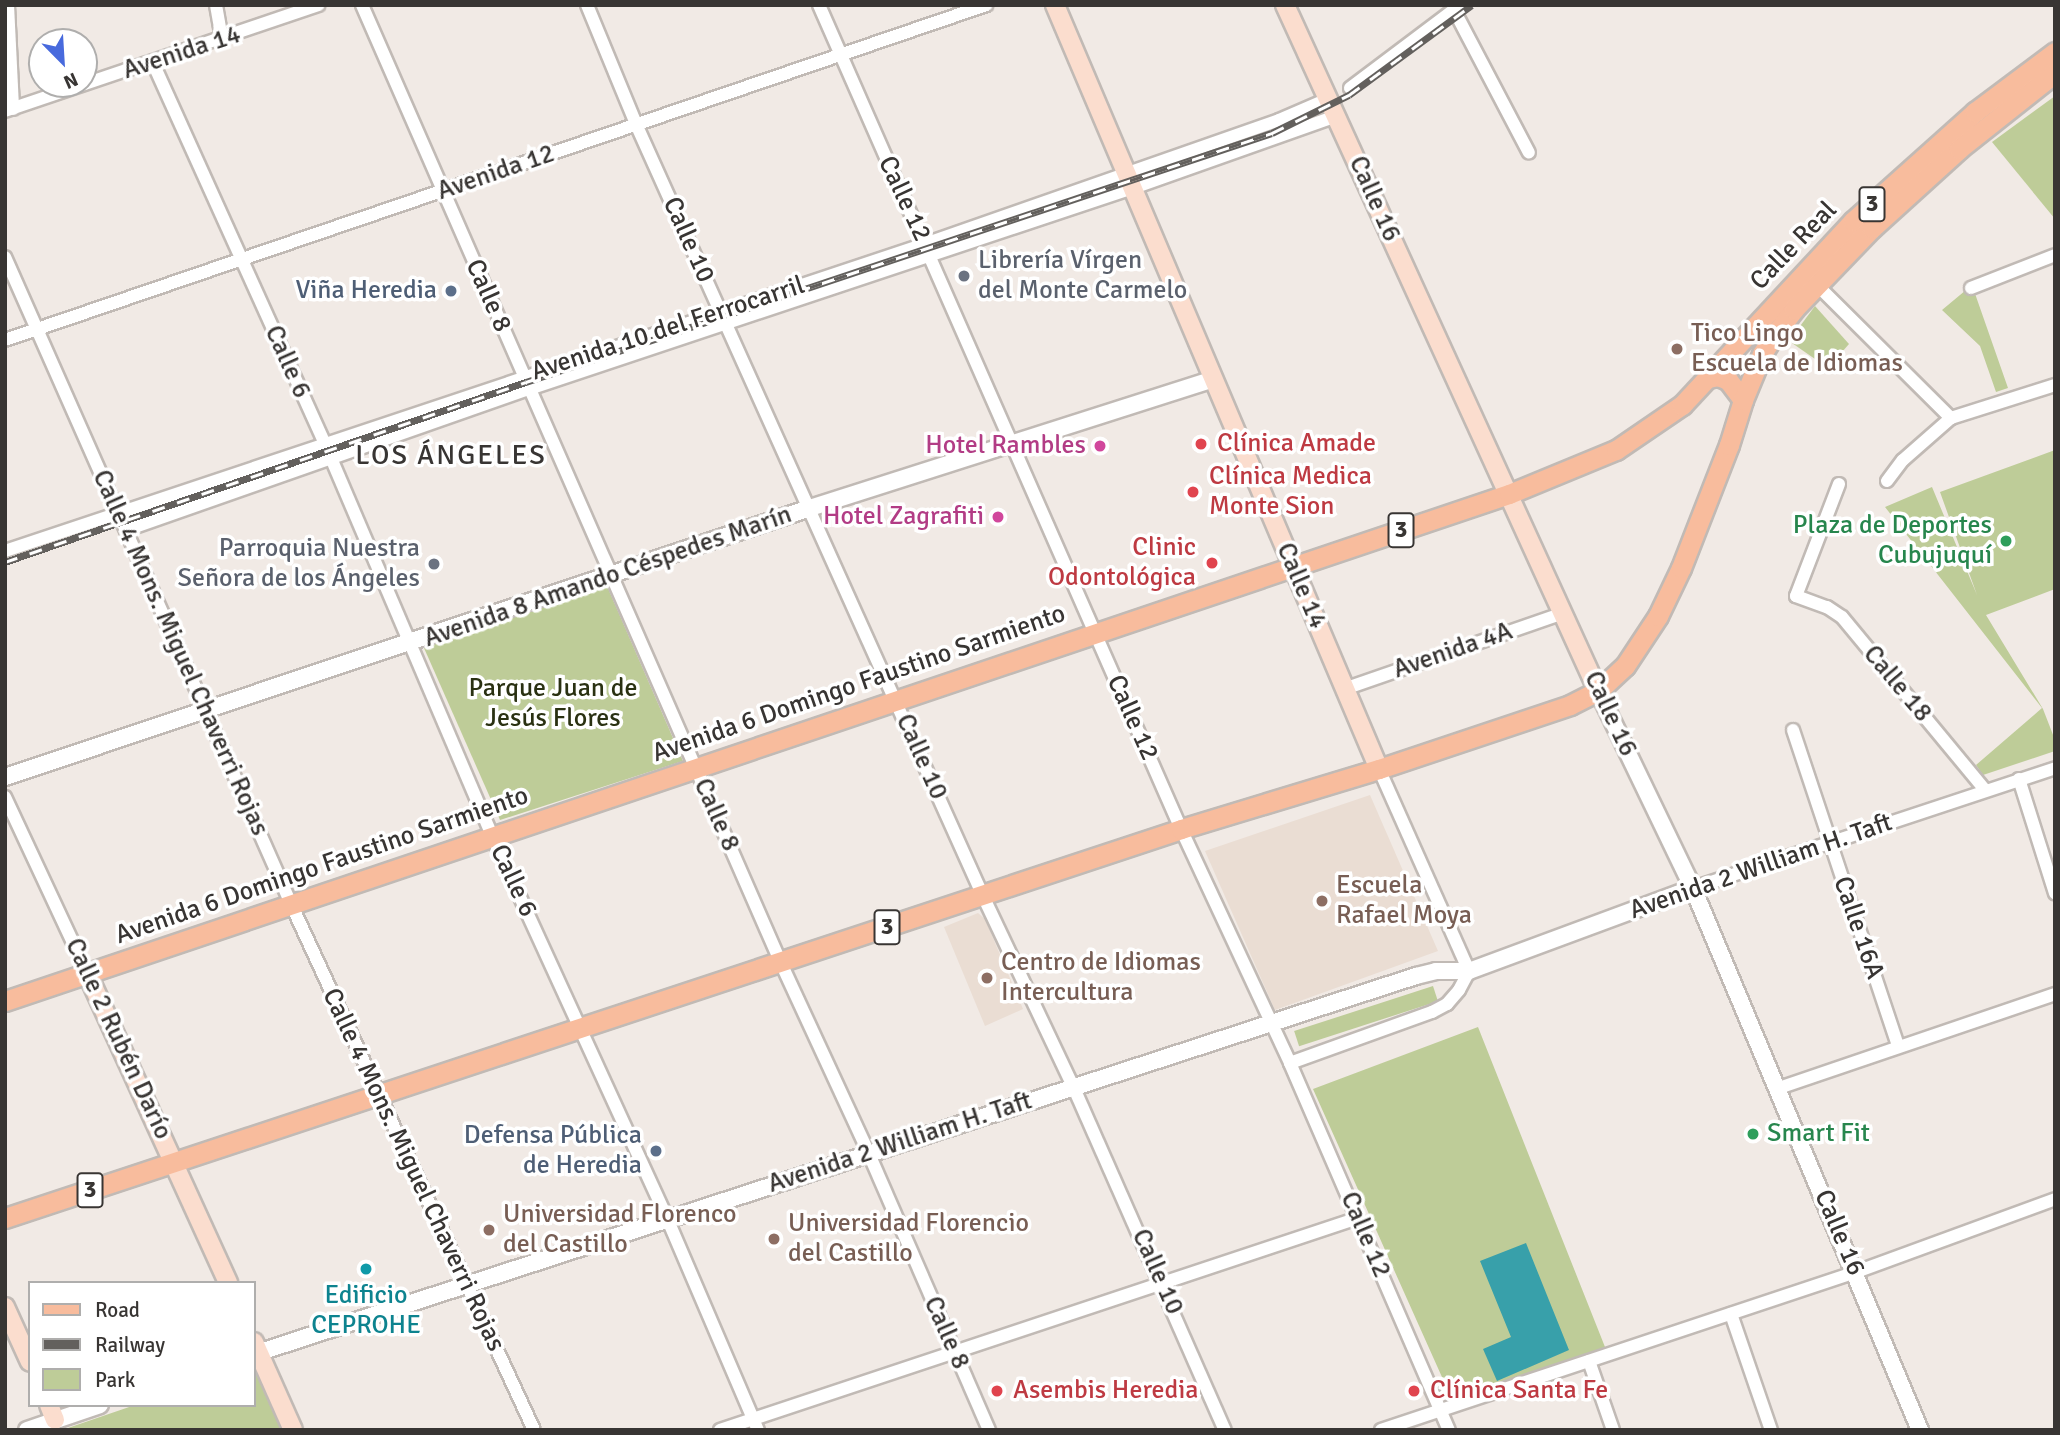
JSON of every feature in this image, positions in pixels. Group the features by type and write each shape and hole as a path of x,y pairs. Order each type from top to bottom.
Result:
{"main road":[{"name":"Calle 14","path":"1055,5 1379,769"},
{"name":"Calle 16","path":"1285,5 1598,691"},
{"name":"Calle Real","path":"1708,378 1739,341 1853,221 1975,112 2055,52"},
{"name":"Calle Real","path":"1743,400 1762,354 1794,309 1872,228 1959,149 2055,73"},
{"path":"1739,341 1745,352 1762,354"},
{"path":"1708,378 1718,376 1728,380 1743,400"},
{"name":"Avenida 6 Domingo Faustino Sarmiento","path":"5,1001 1509,494 1616,450 1662,420 1708,378"},
{"name":"3","path":"5,1218 582,1030 780,961 1181,829 1379,769 1570,705 1598,691 1625,666 1658,617 1681,568 1720,470 1743,400"},
{"name":"Calle 2 Rubén Darío","path":"87,973 227,1281"},
{"path":"5,1307 28,1359"},
{"path":"256,1352 293,1430"}],"street":[{"path":"8,5 9,110"},
{"path":"216,5 222,40"},
{"name":"Avenida 14","path":"9,110 319,5"},
{"name":"Calle 8","path":"362,5 610,576 780,961 869,1154 989,1430"},
{"name":"Calle 10","path":"587,5 636,124 983,896 1162,1283 1225,1430"},
{"name":"Calle 12","path":"819,5 1181,829 1290,1063 1449,1430"},
{"name":"Avenida 12","path":"5,340 986,5"},
{"path":"1350,88 1457,7 1529,153"},
{"name":"Calle 6","path":"153,63 331,458 492,836 667,1218 756,1424"},
{"name":"Avenida 10 del Ferrocarril","path":"1130,181 1328,99"},
{"name":"Avenida 10 del Ferrocarril","path":"5,551 324,444 726,323 1130,181 1336,116"},
{"name":"Avenida 10 del Ferrocarril","path":"126,530 331,458 721,311 928,250"},
{"path":"1971,288 2055,255"},
{"name":"Calle 4 Mons. Miguel Chaverri Rojas","path":"5,257 290,904 534,1430"},
{"path":"1817,285 1951,418"},
{"name":"Avenida 8 Amando Céspedes Marín","path":"5,778 810,509 1213,379"},
{"path":"1887,481 1903,460 1951,418 2055,385"},
{"name":"Calle 18","path":"1839,484 1796,596 1828,607 1842,617 1985,790"},
{"name":"Avenida 4A","path":"1344,689 1563,613"},
{"name":"Calle 16","path":"1598,691 1693,888 1920,1430"},
{"name":"Calle 16A","path":"1793,730 1828,843 1898,1046"},
{"name":"Avenida 2 William H. Taft","path":"256,1350 1416,976 1445,970 1469,971 1693,888 2055,768"},
{"name":"Calle 14","path":"1379,769 1469,971"},
{"path":"2019,779 2055,893"},
{"name":"Calle 2 Rubén Darío","path":"5,797 87,973"},
{"path":"1290,1063 1439,1008 1459,990 1469,971"},
{"path":"1779,1088 2055,994"},
{"path":"1381,1430 1856,1272 2055,1199"},
{"path":"720,1430 756,1424 954,1352 1358,1219"},
{"path":"1731,1314 1771,1430"},
{"path":"1589,1361 1613,1430"},
{"path":"27,1430 52,1413 88,1407"}],"shaded area":[{"name":"Escuela Rafael Moya","path":"1370,795 1438,951 1275,1010 1205,851"},
{"name":"Centro de Idiomas Intercultura","path":"978,913 985,919 1023,1009 985,1026 944,927"}],"green space":[{"path":"2055,96 2055,219 1992,142"},
{"path":"1972,285 2008,388 1996,392 1980,346 1942,310"},
{"path":"1815,306 1849,344 1828,368 1789,341"},
{"name":"Plaza de Deportes Cubujuquí","path":"2055,450 2055,589 1986,615 2043,709 2055,740 2055,751 1983,775 1976,765 2042,708 1885,507 1932,487 1977,595 1940,492"},
{"name":"Parque Juan de Jesús Flores","path":"607,586 683,761 500,820 424,648"},
{"path":"1433,986 1438,1001 1299,1046 1294,1031"},
{"path":"1478,1027 1605,1347 1471,1398 1462,1390 1452,1391 1446,1386 1313,1089"},
{"path":"256,1372 282,1430 65,1429 129,1407 256,1407"}],"water":[{"path":"1526,1243 1569,1350 1497,1381 1483,1349 1511,1337 1480,1261"}],"railway":[{"path":"5,562 526,382 1272,133 1349,95 1472,5"}],"place":[{"name":"Librería Vírgen del Monte Carmelo","path":"964,276"},
{"name":"Viña Heredia","path":"451,291"},
{"name":"Tico Lingo Escuela de Idiomas","path":"1677,349"},
{"name":"Clínica Amade","path":"1201,444"},
{"name":"Hotel Rambles","path":"1100,446"},
{"name":"Clínica Medica Monte Sion","path":"1193,492"},
{"name":"Hotel Zagrafiti","path":"998,517"},
{"name":"Plaza de Deportes Cubujuquí","path":"2006,541"},
{"name":"Clinic Odontológica","path":"1212,563"},
{"name":"Parroquia Nuestra Señora de los Ángeles","path":"434,564"},
{"name":"Escuela Rafael Moya","path":"1322,901"},
{"name":"Centro de Idiomas Intercultura","path":"987,978"},
{"name":"Smart Fit","path":"1753,1134"},
{"name":"Defensa Pública de Heredia","path":"656,1151"},
{"name":"Universidad Florenco del Castillo","path":"489,1230"},
{"name":"Universidad Florencio del Castillo","path":"774,1239"},
{"name":"Edificio CEPROHE","path":"366,1269"},
{"name":"Asembis Heredia","path":"997,1391"},
{"name":"Clínica Santa Fe","path":"1414,1391"}],"district":[{"name":"LOS ÁNGELES","path":"451,455"}]}
